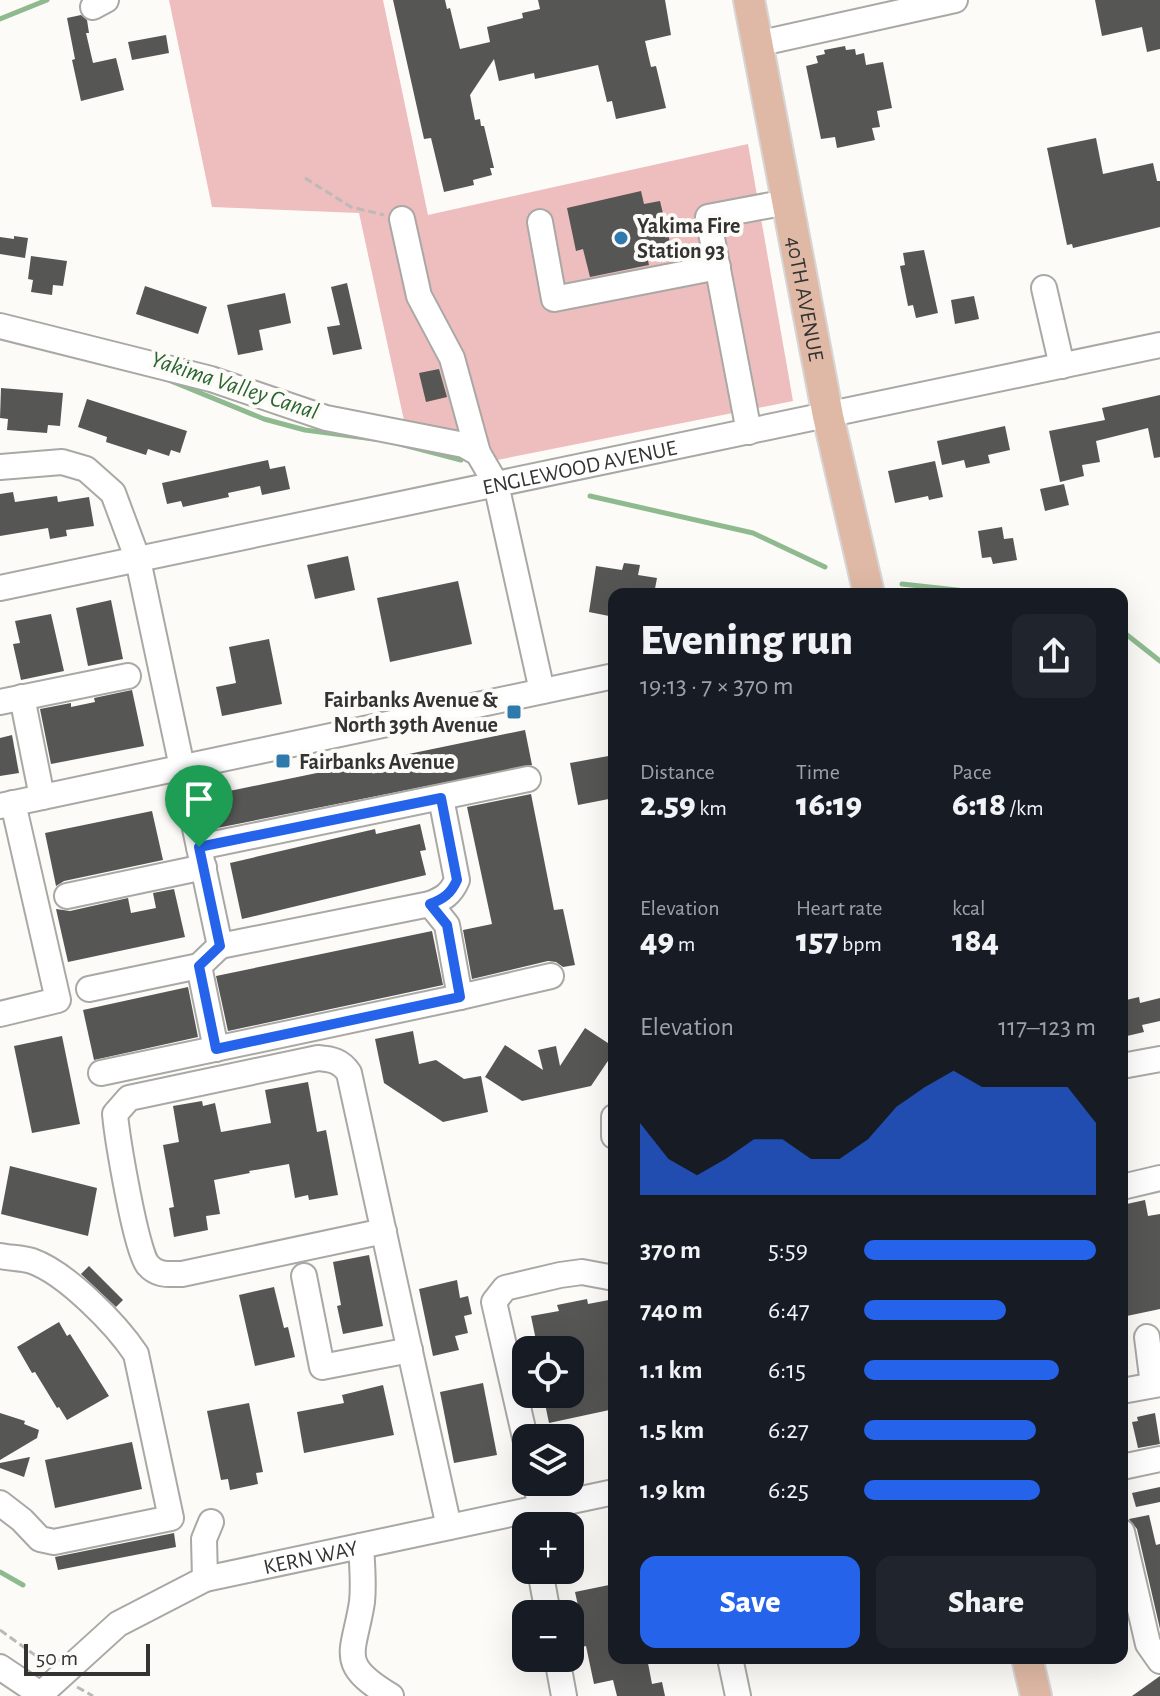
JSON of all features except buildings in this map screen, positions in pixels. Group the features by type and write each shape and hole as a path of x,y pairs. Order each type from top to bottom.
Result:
{"main road":[{"name":"40TH AVENUE","path":"749,0 828,416 868,588"},
{"path":"1028,1664 1036,1696"}],"street":[{"path":"757,44 955,0"},
{"path":"749,432 708,217 787,202"},
{"path":"402,219 419,296 452,358 478,453 496,484 542,691"},
{"path":"540,222 554,299 718,267"},
{"path":"1044,288 1062,366"},
{"path":"0,326 211,379 326,418 464,445 478,453"},
{"name":"ENGLEWOOD AVENUE","path":"0,588 1160,345"},
{"path":"0,467 62,462 86,469 113,493 138,560 220,946"},
{"path":"42,797 11,700 128,676"},
{"path":"0,1014 58,1000 7,805 608,677"},
{"path":"67,896 202,857 528,779"},
{"path":"89,989 199,966 220,946 430,904 442,899 451,892 457,880 441,798"},
{"path":"430,904 447,925 460,997"},
{"path":"199,966 216,1049"},
{"path":"101,1073 551,976"},
{"path":"384,1231 182,1274 161,1274 144,1261 118,1146 115,1114 129,1098 318,1058 332,1059 343,1065 349,1073 384,1231 449,1527"},
{"path":"1128,1065 1160,1059"},
{"path":"1128,1186 1160,1178"},
{"path":"0,1256 32,1261 72,1285 124,1337 136,1354 171,1518 54,1542 40,1539 0,1503"},
{"path":"522,1424 494,1302 505,1288 560,1275 582,1272 608,1277"},
{"path":"304,1276 322,1367 410,1350"},
{"path":"1128,1390 1156,1384 1147,1337"},
{"path":"1128,1466 1160,1459"},
{"name":"KERN WAY","path":"42,1695 118,1624 205,1579 608,1493"},
{"path":"538,1496 541,1507"},
{"path":"205,1579 204,1539 211,1522"},
{"path":"361,1546 362,1604 352,1637 353,1657 366,1681 391,1696"},
{"path":"1128,1558 1148,1644 1160,1661"},
{"path":"731,1664 738,1696"},
{"path":"0,1667 42,1695"},
{"path":"560,1672 564,1696"}],"path":[{"path":"305,178 351,207 402,219"}],"shaded area":[{"path":"169,0 383,0 428,215 748,144 793,401 497,460 487,439 405,425 359,213 212,207"}],"waterway":[{"name":"Yakima Valley Canal","path":"0,19 47,0"},
{"name":"Yakima Valley Canal","path":"166,379 264,419 305,430 374,439"},
{"name":"Yakima Valley Canal","path":"400,444 461,460"},
{"name":"Yakima Valley Canal","path":"590,496 753,533 825,567"},
{"name":"Yakima Valley Canal","path":"902,584 938,588"},
{"name":"Yakima Valley Canal","path":"1128,636 1160,661"},
{"path":"0,1572 23,1585"}],"place":[{"name":"Yakima Fire Station 93","path":"621,238"},
{"name":"Fairbanks Avenue & North 39th Avenue","path":"514,712"},
{"name":"Fairbanks Avenue","path":"283,761"}],"route":[{"path":"441,798 457,880 451,892 430,904 447,925 460,997 216,1049 199,966 220,946 199,847 441,798"}]}
